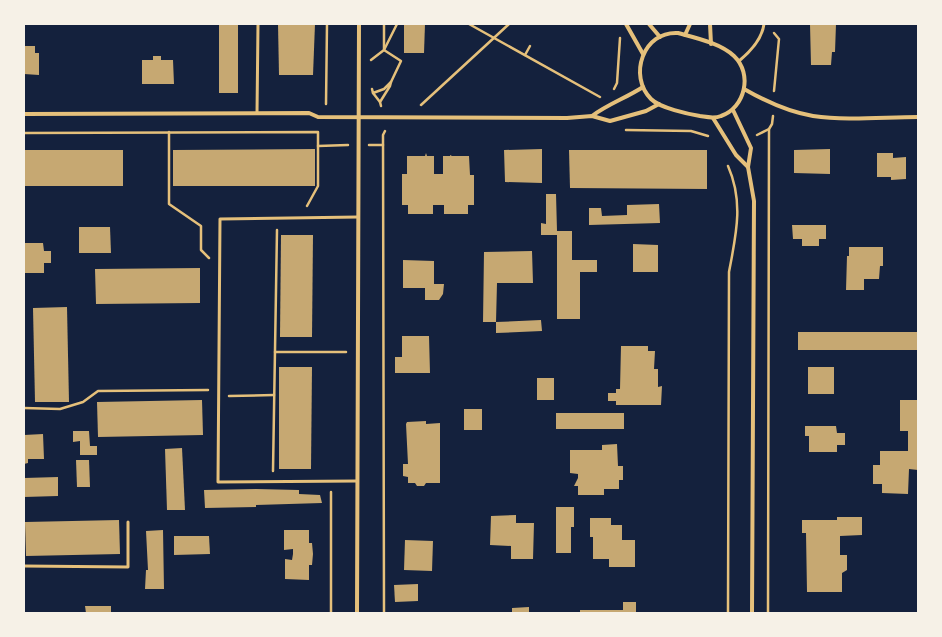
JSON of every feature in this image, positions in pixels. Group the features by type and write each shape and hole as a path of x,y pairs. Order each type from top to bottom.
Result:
{"street":[{"path":"356,613 358,217 357,117 359,24"},
{"path":"626,24 643,54"},
{"path":"649,24 660,36"},
{"path":"685,35 690,24"},
{"path":"710,24 711,44"},
{"path":"673,33 685,35 711,44 732,54 738,61 744,75 744,89 741,99 732,110 720,117 713,118 694,115 659,104 651,98 643,88 639,73 643,54 660,36 673,33"},
{"path":"592,116 605,106 629,96 643,88"},
{"path":"744,89 773,104 812,116 831,118 918,117"},
{"path":"24,114 309,113 318,117 567,118 592,116 610,121 646,111 659,104"},
{"path":"732,110 751,148 748,167 754,201 752,613"},
{"path":"713,118 736,155 748,167"}],"lane":[{"path":"257,113 258,24"},
{"path":"738,61 753,47 760,36 764,24"},
{"path":"356,481 218,482 220,219 358,217"},
{"path":"24,566 128,567 128,522"}],"path":[{"path":"322,104 326,104 327,24"},
{"path":"384,24 384,50"},
{"path":"371,67 371,60 384,50 397,24"},
{"path":"470,24 601,97"},
{"path":"407,117 509,24"},
{"path":"774,95 779,39 775,33"},
{"path":"612,91 617,83 619,34"},
{"path":"525,55 530,46"},
{"path":"380,102 390,86 401,61 384,50"},
{"path":"373,93 384,88 391,82"},
{"path":"371,88 382,106"},
{"path":"768,613 769,129 772,124 773,114"},
{"path":"384,613 383,135 384,131 388,129"},
{"path":"752,137 769,129"},
{"path":"618,130 699,132 710,136 713,140"},
{"path":"170,132 169,204 201,226 201,250 210,259"},
{"path":"24,133 318,132 318,186 301,218"},
{"path":"318,146 348,145"},
{"path":"367,145 383,145"},
{"path":"726,161 736,187 738,224 729,272 728,613"},
{"path":"273,481 277,218"},
{"path":"275,352 357,352"},
{"path":"24,408 60,409 83,402 98,391 210,390 211,396 274,395"},
{"path":"331,481 331,613"}],"building":[{"path":"219,24 238,24 238,93 219,93"},
{"path":"278,24 315,24 313,75 279,75"},
{"path":"404,24 425,24 424,53 404,53"},
{"path":"810,24 836,24 835,52 832,52 831,65 811,65"},
{"path":"24,46 35,46 35,53 39,53 39,75 24,74"},
{"path":"153,56 161,56 161,60 173,60 174,84 142,84 142,60 153,60"},
{"path":"315,149 315,186 173,186 173,150"},
{"path":"542,149 542,183 505,182 504,150"},
{"path":"830,149 830,174 794,173 794,150"},
{"path":"24,150 123,150 123,186 24,186"},
{"path":"569,150 707,150 707,189 570,188"},
{"path":"426,153 427,156 434,156 434,174 443,174 443,156 469,156 470,175 474,175 474,205 468,205 468,214 444,214 444,205 433,205 433,214 408,214 408,205 402,205 402,174 407,174 407,156 425,156"},
{"path":"877,153 893,153 893,158 906,157 906,179 891,180 891,177 877,177"},
{"path":"546,194 556,194 557,231 572,231 572,260 597,260 597,272 580,272 580,319 557,319 557,235 541,235 541,223 546,224"},
{"path":"659,204 660,223 589,225 589,208 601,208 602,216 627,215 627,205"},
{"path":"792,225 826,225 826,239 819,239 819,246 802,246 802,239 793,239"},
{"path":"79,227 110,227 111,253 79,253"},
{"path":"281,235 313,235 312,337 280,337"},
{"path":"24,243 43,243 44,251 51,251 51,263 44,263 44,273 24,273"},
{"path":"633,244 658,245 658,272 633,272"},
{"path":"849,247 883,247 883,266 880,266 879,279 864,279 864,290 846,290 847,256 849,256"},
{"path":"532,251 533,283 497,283 496,322 483,322 484,252"},
{"path":"403,260 434,261 434,284 444,284 443,294 439,300 425,300 425,288 403,288"},
{"path":"200,268 200,303 96,304 95,269"},
{"path":"67,307 69,402 35,402 33,308"},
{"path":"541,320 542,331 496,333 496,322"},
{"path":"798,332 918,332 918,350 798,350"},
{"path":"402,336 429,336 430,373 395,373 395,357 402,357"},
{"path":"621,346 648,346 648,351 655,351 654,369 658,369 658,387 662,386 661,405 616,405 616,401 608,401 608,393 616,393 616,389 620,389"},
{"path":"279,367 312,367 311,469 279,469"},
{"path":"808,367 834,367 834,394 808,394"},
{"path":"537,378 554,378 554,400 537,400"},
{"path":"202,400 203,435 98,437 97,402"},
{"path":"900,400 918,400 918,470 909,469 908,494 882,493 882,484 873,484 873,465 880,465 880,451 908,451 908,431 900,431"},
{"path":"464,409 482,409 482,430 464,430"},
{"path":"556,413 624,413 624,429 556,429"},
{"path":"426,421 426,424 440,423 440,483 426,483 424,486 417,486 415,483 408,483 408,477 403,476 403,464 408,464 406,424 407,422"},
{"path":"805,426 836,426 837,433 845,433 845,445 837,445 837,452 809,452 809,436 805,436"},
{"path":"73,431 89,431 90,446 97,446 97,455 80,455 80,441 73,442"},
{"path":"43,434 44,459 28,459 28,463 24,464 24,435"},
{"path":"617,444 618,466 623,466 623,480 619,480 619,489 604,489 604,495 578,495 578,486 574,486 578,478 578,474 570,473 570,450 602,450 602,445"},
{"path":"182,448 185,510 167,510 165,449"},
{"path":"76,460 89,460 90,487 77,487"},
{"path":"58,477 58,496 24,497 24,478"},
{"path":"204,490 299,490 299,494 320,495 322,503 205,508"},
{"path":"556,507 574,507 574,527 571,527 571,553 556,553"},
{"path":"516,515 516,523 534,523 533,559 511,559 511,546 490,545 491,516"},
{"path":"837,517 862,517 862,535 840,536 840,555 847,555 847,570 842,573 842,592 807,592 806,533 802,533 802,520 837,520"},
{"path":"590,518 611,518 611,525 622,525 622,540 635,540 635,567 609,567 609,559 593,559 593,537 590,537"},
{"path":"119,520 120,554 26,556 25,522"},
{"path":"163,530 164,589 145,589 146,570 148,570 146,531"},
{"path":"284,530 309,530 309,543 312,543 313,554 312,565 309,565 309,580 285,579 285,559 292,560 293,549 284,550"},
{"path":"174,536 209,536 210,554 174,555"},
{"path":"405,540 433,541 432,571 404,570"},
{"path":"418,584 418,601 395,602 394,585"},
{"path":"623,602 636,602 636,613 580,613 580,610 623,610"},
{"path":"85,606 111,606 111,613 86,613"},
{"path":"529,607 529,613 512,613 512,608"}]}
